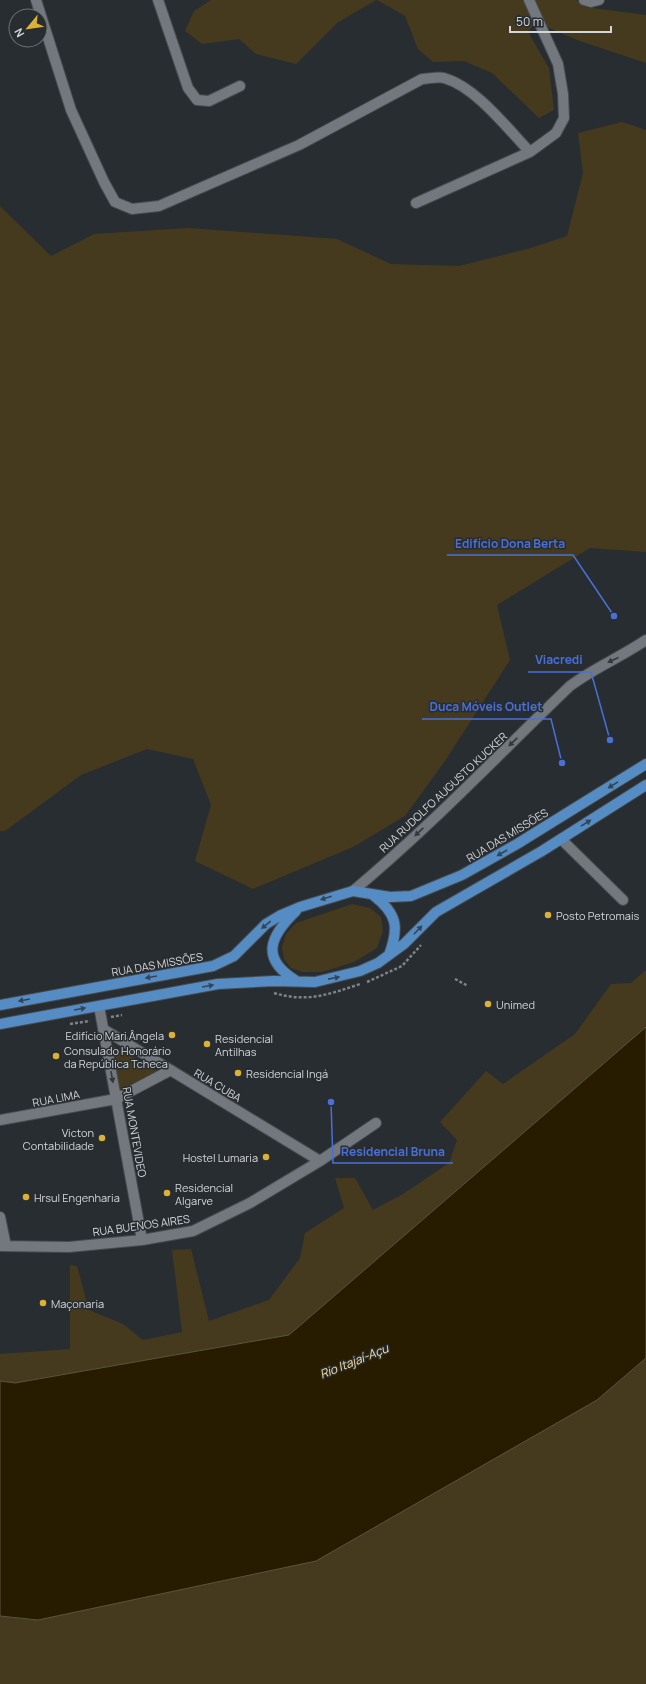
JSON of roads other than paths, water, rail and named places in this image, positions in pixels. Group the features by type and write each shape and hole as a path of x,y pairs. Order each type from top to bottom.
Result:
{"main road":[{"name":"RUA DAS MISSÕES","path":"370,892 390,897 411,896 462,876 517,844 646,764"},
{"path":"0,1024 218,984 295,980 315,982 341,977 360,971 388,956 404,944 436,912 561,839 646,785"},
{"path":"295,980 284,973 277,965 273,955 273,944 276,934 300,907 353,890 370,892 381,901 390,912 396,923 395,940 388,956"},
{"name":"RUA DAS MISSÕES","path":"0,1005 213,966 234,956 266,924 281,915 300,907"}],"street":[{"path":"36,0 71,110 100,175 115,202 132,209 159,206 292,148 422,79 443,77 459,85 477,97 530,152"},
{"path":"158,0 188,88 197,100 209,100 240,86"},
{"path":"416,204 530,152 556,133 564,118 563,94 558,64 529,0"},
{"path":"584,0 591,2 599,0"},
{"name":"RUA RUDOLFO AUGUSTO KUCKER","path":"353,890 380,868 458,796 570,686 587,673 620,656 646,640"},
{"path":"561,839 623,900"},
{"name":"RUA MONTEVIDEO","path":"99,1006 142,1240"},
{"name":"RUA CUBA","path":"103,1024 171,1070 320,1161"},
{"name":"RUA LIMA","path":"0,1120 116,1098 171,1070"},
{"name":"RUA BUENOS AIRES","path":"3,1246 69,1247 142,1240 193,1231 250,1203 320,1161 376,1123"},
{"path":"0,1216 3,1246"}],"water":[{"name":"Rio Itajaí-Açu","path":"646,1027 646,1358 597,1400 316,1561 38,1620 0,1616 0,1381 15,1383 289,1335"}],"place":[{"name":"Edifício Dona Berta","path":"614,616"},
{"name":"Viacredi","path":"610,740"},
{"name":"Duca Móveis Outlet","path":"562,763"},
{"name":"Posto Petromais","path":"548,915"},
{"name":"Unimed","path":"488,1004"},
{"name":"Edifício Mari Ângela","path":"172,1035"},
{"name":"Residencial Antilhas","path":"207,1044"},
{"name":"Consulado Honorário da República Tcheca","path":"56,1056"},
{"name":"Residencial Ingá","path":"238,1073"},
{"name":"Residencial Bruna","path":"331,1102"},
{"name":"Victon Contabilidade","path":"102,1138"},
{"name":"Hostel Lumaria","path":"266,1157"},
{"name":"Residencial Algarve","path":"167,1193"},
{"name":"Hrsul Engenharia","path":"26,1197"},
{"name":"Maçonaria","path":"43,1303"}]}
